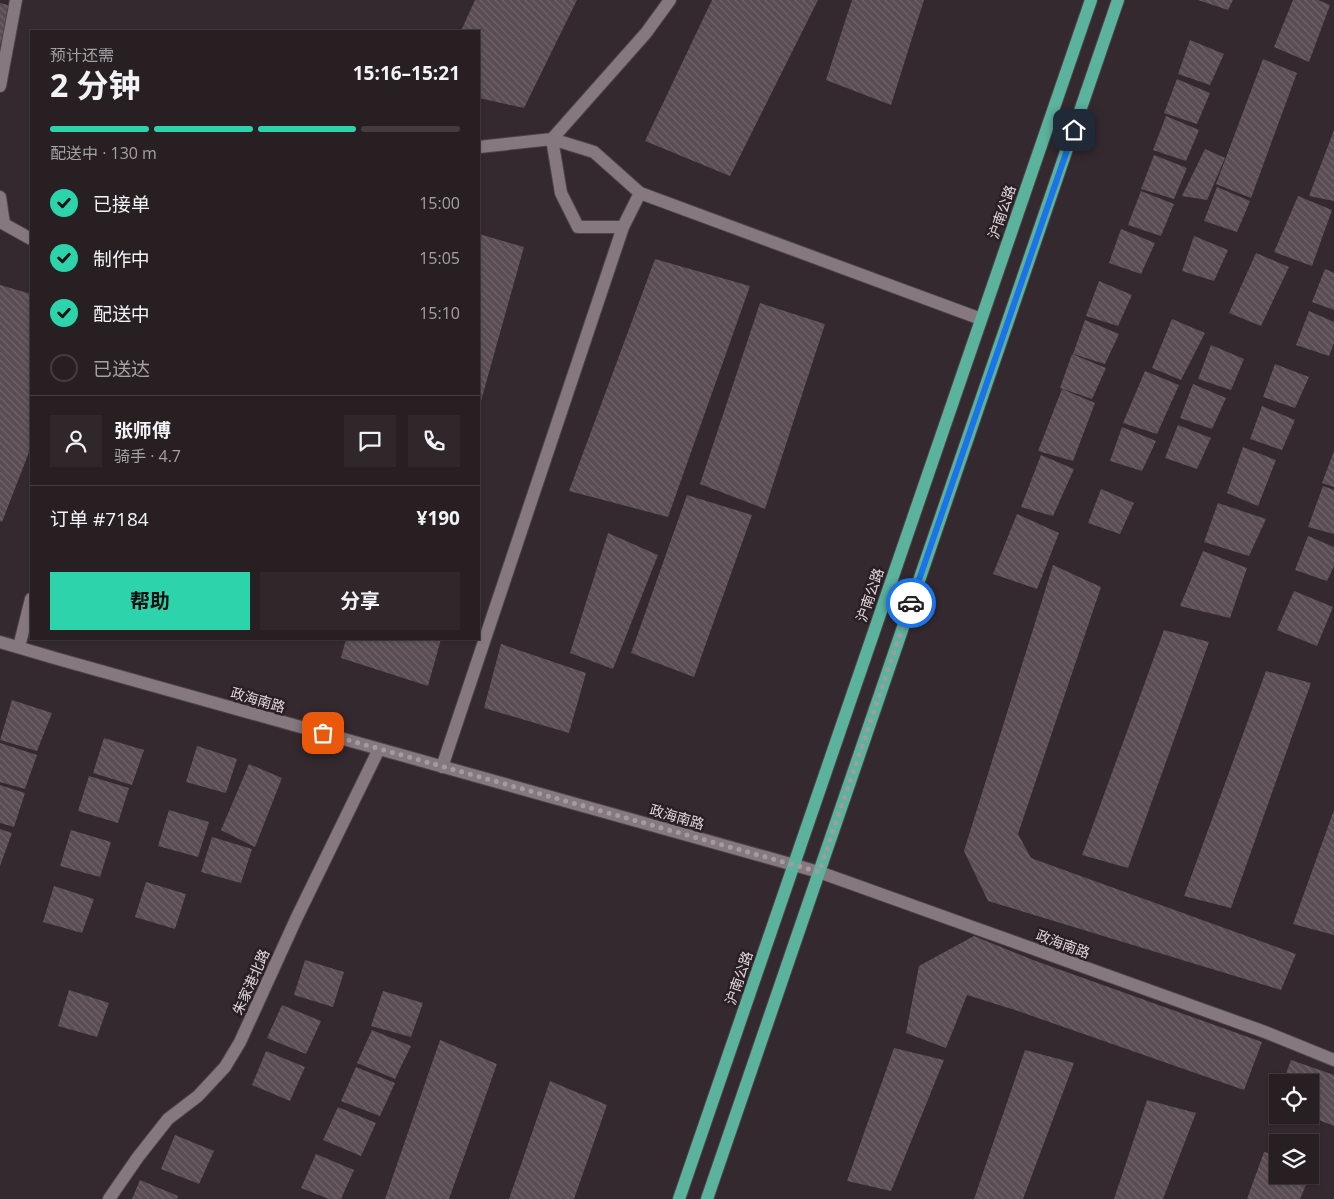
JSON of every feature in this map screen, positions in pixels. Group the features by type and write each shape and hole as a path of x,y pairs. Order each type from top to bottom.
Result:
{"main road":[{"name":"沪南公路","path":"678,1199 1091,0"},
{"path":"707,1199 1118,0"}],"street":[{"path":"0,86 16,0"},
{"path":"552,138 646,33 670,0"},
{"path":"552,138 561,193 578,228 623,227"},
{"path":"480,147 552,138 594,152 640,193 981,319"},
{"path":"442,767 623,227 640,193"},
{"path":"0,197 4,224 30,238"},
{"path":"19,647 30,603"},
{"name":"政海南路","path":"0,642 819,872 1256,1029 1334,1060"},
{"name":"朱家港北路","path":"109,1199 138,1157 168,1119 198,1096 225,1067 240,1042 297,917 379,749"}],"building":[{"path":"475,0 577,0 524,108 480,98 480,30 461,30"},
{"path":"712,0 818,0 730,176 645,141"},
{"path":"852,0 924,0 891,105 826,80"},
{"path":"1198,0 1233,0 1228,10"},
{"path":"1293,0 1318,0 1330,5 1309,62 1274,47"},
{"path":"0,3 15,7 0,45"},
{"path":"1190,40 1224,54 1210,85 1178,74"},
{"path":"1263,59 1297,73 1251,198 1216,184"},
{"path":"1177,79 1210,93 1197,124 1164,113"},
{"path":"1166,116 1199,130 1186,161 1153,150"},
{"path":"1334,130 1334,201 1309,196"},
{"path":"1205,149 1225,158 1207,200 1182,196"},
{"path":"1154,155 1187,168 1174,199 1141,189"},
{"path":"1217,187 1250,201 1237,232 1204,221"},
{"path":"1141,191 1174,204 1161,236 1128,225"},
{"path":"1298,196 1332,210 1312,266 1274,252"},
{"path":"1121,229 1155,243 1141,274 1109,263"},
{"path":"480,234 524,247 480,404"},
{"path":"1194,236 1228,250 1214,281 1182,271"},
{"path":"1256,253 1289,267 1261,326 1229,313"},
{"path":"655,259 750,286 668,517 569,491"},
{"path":"1325,269 1334,273 1334,310 1312,302"},
{"path":"1099,281 1132,295 1118,326 1086,316"},
{"path":"0,285 30,294 30,450 2,522 0,521"},
{"path":"760,303 825,324 765,509 700,484"},
{"path":"1309,311 1334,322 1334,343 1329,356 1296,345"},
{"path":"1172,319 1205,333 1181,380 1152,368"},
{"path":"1085,320 1119,334 1105,364 1073,354"},
{"path":"1211,345 1244,359 1231,390 1198,379"},
{"path":"1072,354 1106,368 1092,399 1060,388"},
{"path":"1275,364 1309,377 1295,408 1263,397"},
{"path":"1145,371 1179,385 1157,434 1123,423"},
{"path":"1193,384 1226,398 1212,429 1180,418"},
{"path":"1062,389 1095,403 1073,461 1038,451"},
{"path":"1262,406 1295,420 1282,450 1250,439"},
{"path":"1178,425 1211,438 1197,469 1165,458"},
{"path":"1122,427 1156,441 1142,471 1110,461"},
{"path":"1243,447 1276,460 1258,506 1227,493"},
{"path":"1334,451 1334,487 1322,483"},
{"path":"1041,455 1074,469 1053,516 1021,507"},
{"path":"1323,486 1334,490 1334,534 1308,527"},
{"path":"1101,489 1134,503 1120,534 1088,523"},
{"path":"687,495 752,515 694,677 631,653"},
{"path":"1218,503 1266,519 1249,556 1204,542"},
{"path":"1017,514 1059,533 1037,589 993,574"},
{"path":"608,533 658,555 613,669 570,653"},
{"path":"1308,536 1334,547 1334,566 1327,581 1295,570"},
{"path":"1203,551 1247,568 1230,618 1180,606"},
{"path":"1053,565 1101,587 1018,834 1031,858 1296,954 1281,990 988,901 964,851"},
{"path":"1294,591 1333,607 1317,646 1277,630"},
{"path":"1164,630 1209,642 1128,868 1082,855"},
{"path":"346,640 441,640 428,686 341,658"},
{"path":"501,644 586,673 569,733 484,708"},
{"path":"1266,671 1311,683 1231,908 1184,896"},
{"path":"12,700 52,713 37,751 0,740"},
{"path":"104,738 144,750 132,785 93,773"},
{"path":"0,743 37,755 25,789 0,782"},
{"path":"197,746 237,759 226,793 186,782"},
{"path":"249,764 282,778 255,847 221,830"},
{"path":"89,776 129,788 118,823 78,811"},
{"path":"0,785 25,793 14,827 0,823"},
{"path":"169,810 209,822 198,857 158,846"},
{"path":"1334,810 1334,935 1293,924"},
{"path":"0,829 12,833 0,866"},
{"path":"71,830 111,842 100,877 60,866"},
{"path":"212,837 252,849 241,883 201,872"},
{"path":"146,882 186,894 175,929 135,917"},
{"path":"54,886 94,899 82,933 43,922"},
{"path":"974,936 1033,960 1262,1042 1244,1090 967,995 946,1048 906,1033 919,966"},
{"path":"305,960 344,972 333,1007 294,995"},
{"path":"69,990 109,1003 97,1037 58,1026"},
{"path":"383,991 423,1003 411,1037 371,1026"},
{"path":"282,1005 321,1021 306,1054 267,1038"},
{"path":"372,1030 411,1046 395,1079 357,1063"},
{"path":"440,1040 497,1064 449,1199 385,1199"},
{"path":"894,1048 944,1060 891,1191 847,1181"},
{"path":"1025,1050 1074,1063 1023,1199 974,1199"},
{"path":"266,1051 305,1067 290,1101 252,1085"},
{"path":"1291,1060 1334,1075 1334,1126 1319,1120 1319,1074 1286,1074"},
{"path":"356,1067 395,1083 380,1116 341,1101"},
{"path":"550,1081 607,1105 574,1199 509,1199"},
{"path":"1147,1100 1196,1113 1163,1199 1114,1199"},
{"path":"338,1107 376,1123 361,1156 323,1140"},
{"path":"175,1135 214,1151 199,1184 161,1169"},
{"path":"1264,1152 1269,1153 1269,1184 1306,1184 1300,1199 1247,1199"},
{"path":"316,1154 354,1170 341,1199 329,1199 301,1188"},
{"path":"140,1180 178,1196 177,1199 132,1199"}],"way so far":[{"path":"323,733 819,872 911,603"}],"route":[{"path":"911,603 1074,130"}]}
